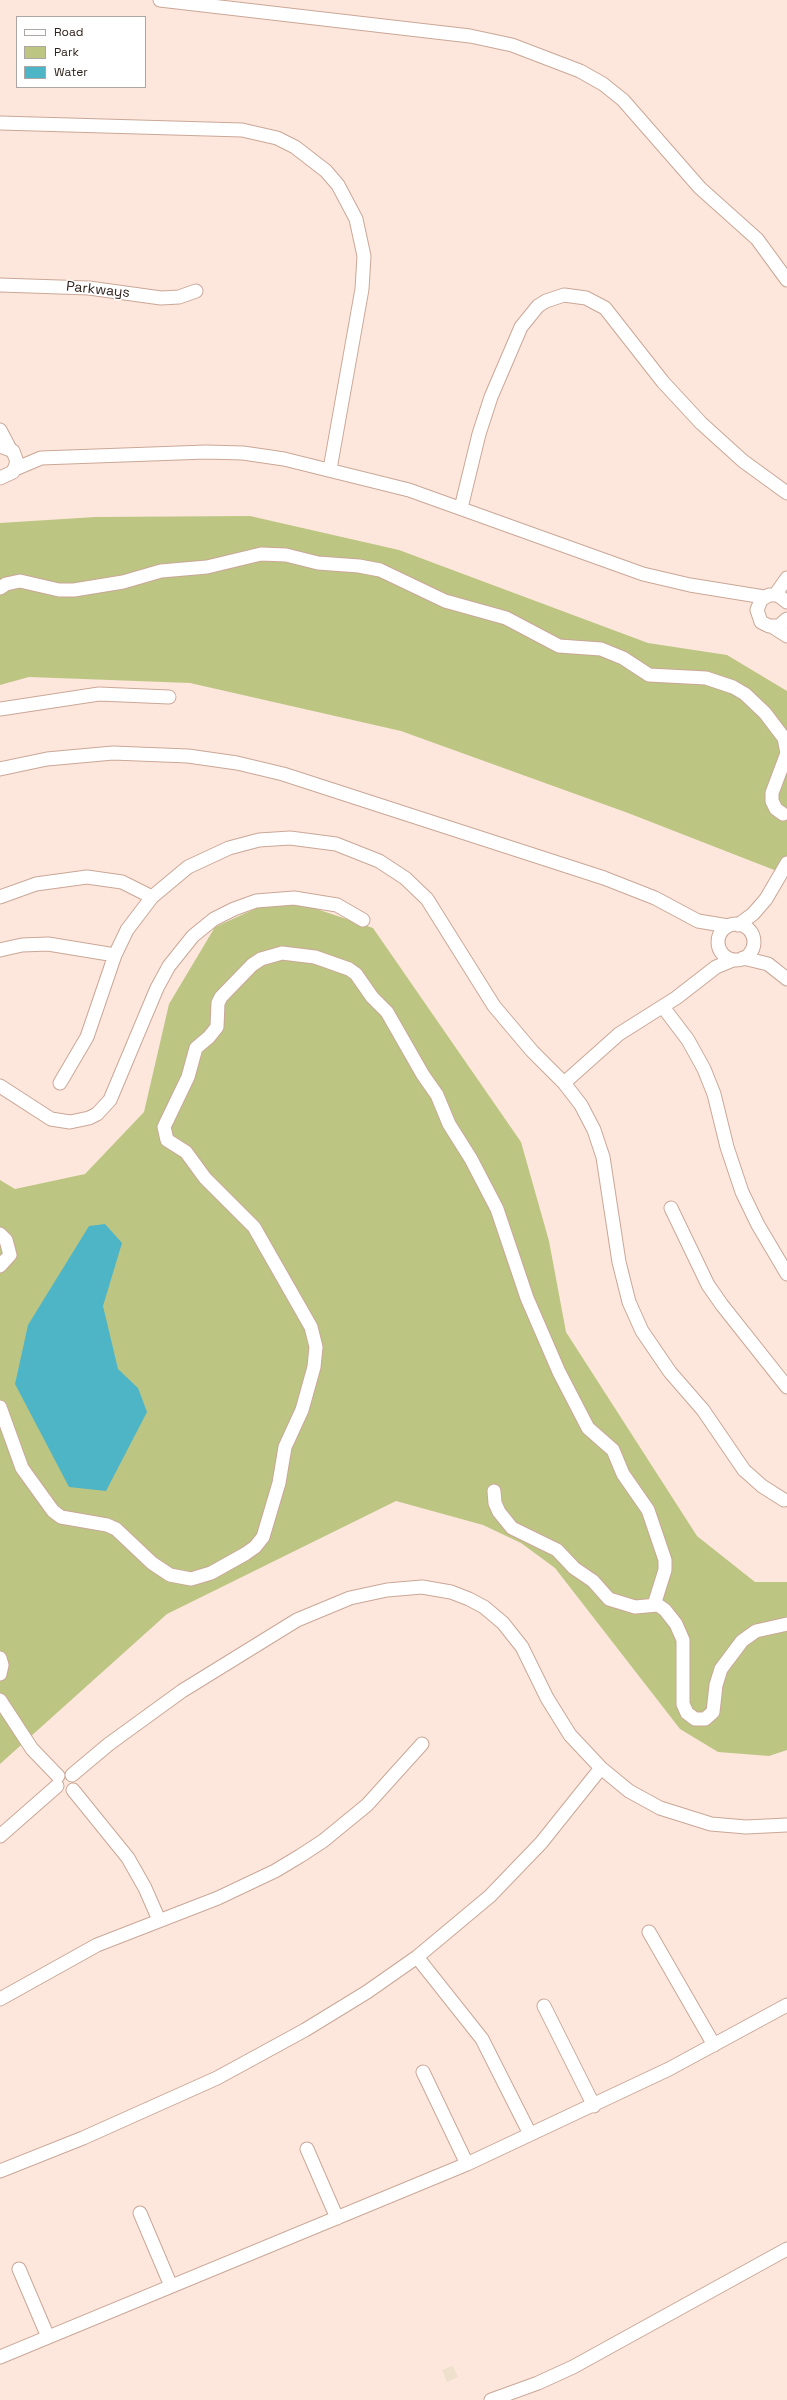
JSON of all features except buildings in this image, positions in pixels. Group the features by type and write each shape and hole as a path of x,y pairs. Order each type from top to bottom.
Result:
{"street":[{"path":"160,0 470,36 525,50 580,71 603,84 623,100 700,188 757,239 787,280"},
{"path":"0,123 242,130 277,138 295,147 326,170 338,185 356,219 364,256 362,288 330,469"},
{"name":"Parkways","path":"0,285 82,288 161,298 179,297 196,291"},
{"path":"461,508 484,419 505,362 522,327 538,306 550,299 564,295 586,298 605,308 663,382 701,423 743,461 787,493"},
{"path":"0,430 8,449 17,462 15,469 10,475 0,478"},
{"path":"8,449 41,458 225,452 284,459 330,469 409,490 632,571 674,582 778,599"},
{"path":"15,469 41,458"},
{"path":"0,588 13,581 20,581 59,590 74,590 124,582 161,571 208,567 262,554 286,555 318,563 359,566 380,570 444,601 513,621 559,646 601,648 623,658 649,675 706,678 733,687 745,694 765,713 784,738 787,753 772,793 772,801 776,809 783,814"},
{"path":"778,599 787,578"},
{"path":"757,614 759,603 778,599 787,583"},
{"path":"734,593 747,601 765,624 787,636"},
{"path":"773,627 782,624 787,619"},
{"path":"0,709 99,694 169,697"},
{"path":"0,769 69,756 135,753 195,756 253,766 290,776 609,880 655,898 698,921 745,927 751,933"},
{"path":"60,1083 87,1037 115,955 135,918 152,897 175,876 201,860 229,848 259,840 305,839 336,844 365,854 405,878 427,899 494,1006 532,1051 564,1082 588,1118 599,1144 607,1171 615,1242 629,1302 642,1331 666,1368 703,1410 744,1470 762,1486 784,1500"},
{"path":"564,1082 619,1034 663,1007 713,970 750,953 753,946 751,933 760,907 771,892 787,863"},
{"path":"0,897 36,884 87,877 122,882 152,897"},
{"path":"0,1086 51,1119 70,1122 89,1118 104,1107 110,1100 156,988 168,966 193,936 214,919 234,909 256,901 294,898 336,905 364,920"},
{"path":"713,970 720,933 760,907"},
{"path":"698,921 724,956 762,962 773,967"},
{"path":"0,950 22,945 48,944 115,955"},
{"path":"753,946 787,979"},
{"path":"0,1407 22,1468 53,1511 61,1517 107,1524 116,1529 152,1563 170,1576 191,1579 211,1573 246,1554 255,1547 263,1537 279,1483 285,1447 302,1410 314,1367 316,1347 312,1328 254,1227 205,1178 186,1152 167,1140 164,1127 188,1077 196,1048 209,1037 216,1027 220,997 252,965 261,959 282,953 315,957 349,969 356,974 372,998 387,1012 423,1075 437,1095 449,1124 471,1159 499,1216 527,1298 559,1372 588,1428 613,1450 623,1474 648,1510 665,1560 665,1570 654,1605"},
{"path":"663,1007 688,1040 704,1068 714,1094 727,1147 742,1192 758,1225 787,1274"},
{"path":"671,1208 708,1285 722,1305 787,1386"},
{"path":"0,1234 6,1240 10,1255 0,1266"},
{"path":"494,1491 495,1503 499,1512 512,1528 557,1550 574,1568 593,1581 609,1599 635,1607 654,1605 665,1610 680,1632 684,1648 682,1682 683,1704 687,1713 695,1719 705,1719 713,1712 716,1704 716,1685 721,1669 742,1641 756,1631 787,1624"},
{"path":"72,1775 109,1744 182,1691 297,1620 350,1598 406,1587 422,1587 450,1592 476,1603 496,1616 522,1646 562,1724 579,1747 601,1768 644,1800 694,1820 740,1827 787,1825"},
{"path":"0,1658 2,1665 0,1674"},
{"path":"1,1699 32,1749 58,1781 64,1792 73,1790"},
{"path":"0,1999 97,1945 250,1883 281,1867 323,1841 367,1805 422,1744"},
{"path":"0,2171 83,2138 217,2078 336,2012 417,1957 472,1913 508,1878 555,1826 601,1768"},
{"path":"0,1836 58,1781 64,1773 72,1775 76,1782 73,1790"},
{"path":"73,1790 128,1858 146,1888 160,1920"},
{"path":"649,1932 714,2045"},
{"path":"417,1957 482,2040 530,2134"},
{"path":"0,2358 467,2164 594,2106 714,2045 787,2005"},
{"path":"544,2006 594,2106"},
{"path":"423,2072 467,2164"},
{"path":"307,2149 337,2218"},
{"path":"140,2213 171,2286"},
{"path":"491,2400 538,2383 573,2367 787,2249"},
{"path":"19,2269 48,2337"}],"shaded area":[{"path":"453,2366 458,2377 447,2382 442,2370"}],"green space":[{"path":"250,516 399,550 648,643 727,655 787,691 787,875 628,813 401,731 190,683 29,677 0,685 0,523 95,517"},
{"path":"281,897 373,928 521,1142 549,1241 566,1332 697,1536 755,1582 787,1582 787,1750 769,1756 718,1752 680,1729 555,1568 521,1543 483,1525 396,1501 167,1614 0,1764 0,1180 15,1189 85,1174 144,1112 169,1004 215,927"}],"water":[{"path":"105,1224 122,1243 103,1306 118,1369 138,1388 147,1412 106,1491 69,1487 15,1384 28,1325 89,1226"}]}
